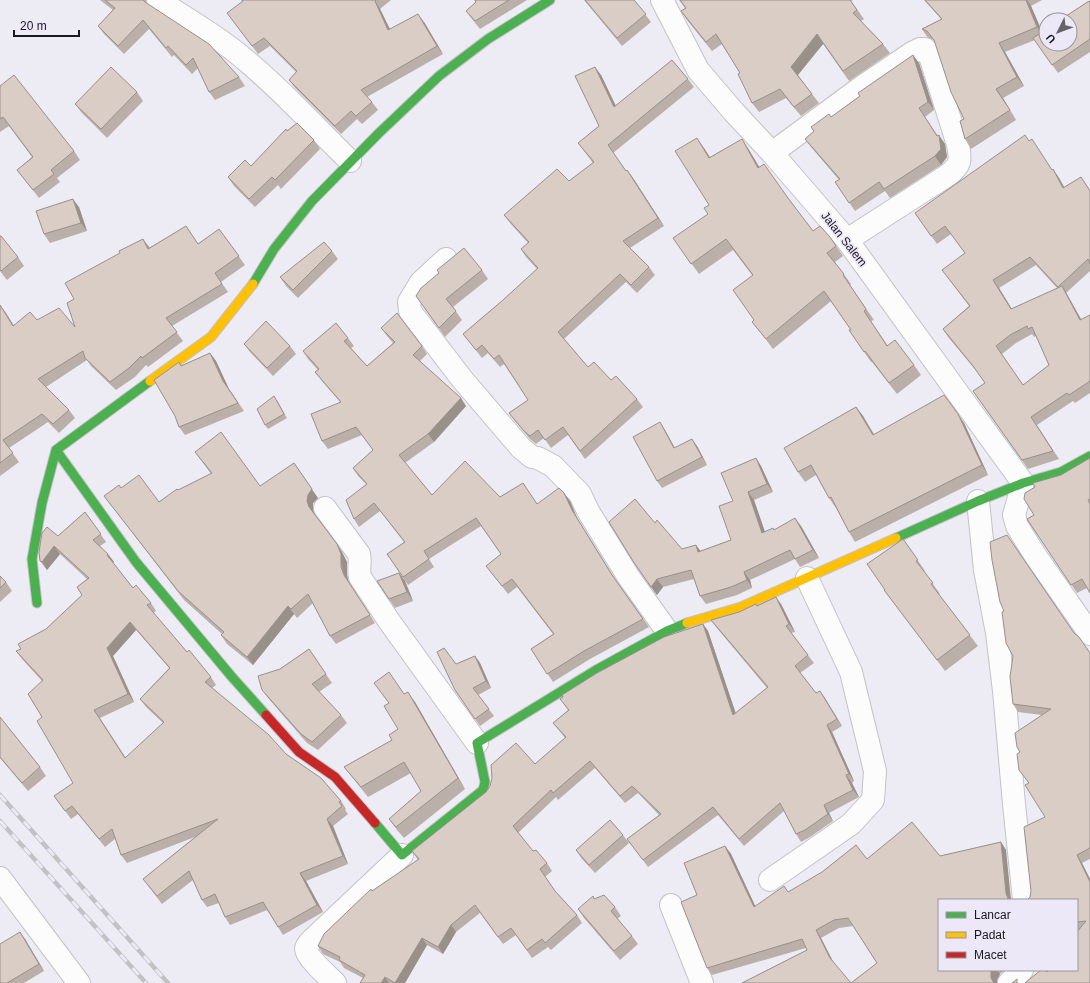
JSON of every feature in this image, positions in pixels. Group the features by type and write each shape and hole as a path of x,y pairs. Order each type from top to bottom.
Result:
{"street":[{"path":"158,0 201,26 269,80 350,161"},
{"path":"37,603 32,559 42,503 56,450 180,358 211,337 252,286 274,249 312,201 350,161 439,76 488,39 550,0"},
{"name":"Jalan Salem","path":"662,0 698,70 847,240 1022,483"},
{"path":"772,153 863,86 912,53 920,49 925,49 929,53 958,145 960,157 959,163 955,170 948,175 847,240"},
{"path":"446,259 421,282 409,302 410,311 462,379 521,448 532,457 538,458 553,466 580,494 588,511 628,576 667,631"},
{"path":"56,450 136,562 232,677 299,752 335,777 402,855"},
{"path":"477,743 596,670 667,631 698,619 741,607 978,500 1022,483 1061,472 1090,456"},
{"path":"1022,483 1014,515 1017,526 1035,555 1090,634"},
{"path":"978,500 985,570 997,633 1004,690 1024,899"},
{"path":"325,508 359,554 360,558 358,571 360,577 389,622 477,743 485,782 483,790 402,855 306,947 308,954 335,983"},
{"path":"770,880 851,824 873,800 875,771 851,672 806,578"},
{"path":"0,878 79,983"},
{"path":"671,905 702,983"},
{"path":"1009,983 1021,971"}],"building":[{"path":"105,0 143,0 209,44 239,77 209,92 193,58 186,65 168,46 166,48 143,20 118,46 98,26 115,8"},
{"path":"242,0 376,0 375,1 388,30 418,14 437,46 361,90 372,102 356,116 351,111 335,126 289,80 297,71 264,38 252,46 227,13 243,1"},
{"path":"475,0 509,0 475,21 466,11 476,2"},
{"path":"585,0 634,0 646,14 617,38"},
{"path":"680,0 850,0 857,10 853,13 883,44 843,71 817,34 791,67 812,94 794,107 780,89 752,103 738,74 740,73 716,34 706,42 681,11 686,8"},
{"path":"925,0 1026,0 1037,27 999,43 1017,77 996,89 1010,110 965,139 960,121 964,119 951,92 934,40 927,31 922,29 942,19"},
{"path":"1089,1 1090,2 1090,39 1078,47 1078,12 1072,12"},
{"path":"1038,35 1038,45 1033,38"},
{"path":"1043,52 1071,52 1052,65"},
{"path":"913,55 928,102 919,108 937,136 939,135 941,149 935,156 884,189 879,182 849,203 835,182 840,179 805,139 814,131 811,127 829,114 831,117 860,96 858,93"},
{"path":"672,60 688,79 608,145 626,171 627,170 658,218 623,241 649,267 631,285 620,274 558,332 588,367 594,362 611,380 616,376 637,399 580,451 563,427 545,440 538,430 530,436 509,413 528,400 499,355 494,359 482,345 476,350 463,334 538,268 521,249 529,242 504,215 557,169 569,181 594,162 578,143 599,126 575,76 595,67 614,107"},
{"path":"111,67 137,92 101,129 75,104"},
{"path":"14,75 74,151 51,170 54,174 33,190 17,170 33,157 3,117 0,119 0,86"},
{"path":"297,123 314,140 275,180 272,177 249,199 228,177 245,160 251,166 286,129 287,131"},
{"path":"1025,135 1029,141 1032,139 1052,170 1053,169 1063,188 1081,177 1090,191 1090,264 1088,259 1058,287 1030,257 993,280 1011,309 1062,286 1080,320 1090,315 1090,381 1069,395 1067,393 1031,417 1053,451 1022,460 973,391 985,383 943,329 970,306 942,270 965,253 945,226 931,236 915,213","holes":["1027,326 1028,329 1032,327 1049,365 1023,385 996,346 1010,335"]},
{"path":"697,138 709,158 742,139 758,168 764,164 813,231 820,226 830,237 836,246 827,253 844,274 843,275 866,309 864,311 887,346 895,340 914,365 889,383 865,351 864,352 824,291 766,339 752,322 754,320 733,290 753,275 726,239 691,264 673,238 708,214 704,208 709,205 675,151"},
{"path":"73,199 81,223 44,234 36,211"},
{"path":"186,226 198,244 219,229 239,256 215,273 222,284 166,318 177,332 142,358 141,356 129,368 110,382 85,358 83,351 38,379 69,410 53,424 42,414 3,440 13,453 0,463 0,305 13,326 30,312 37,320 59,308 75,327 67,303 74,299 65,283 120,253 119,251 143,239 148,249"},
{"path":"0,236 18,257 1,271 0,270"},
{"path":"324,242 332,251 293,290 280,277"},
{"path":"464,248 482,270 446,299 456,311 439,328 416,296 421,288 439,273 437,270"},
{"path":"397,313 422,346 413,355 461,398 428,434 399,455 432,495 465,461 500,497 523,483 537,504 559,488 564,493 572,510 612,575 643,619 584,651 547,674 531,649 554,634 512,579 502,586 486,566 501,554 476,518 424,551 429,559 403,577 387,554 405,542 374,503 354,519 346,500 367,484 353,468 373,450 356,427 322,441 311,414 341,402 315,372 319,369 303,351 336,323 348,338 344,341 367,366 395,342 381,328"},
{"path":"266,321 290,346 267,368 244,344"},
{"path":"210,353 223,381 238,403 179,427 175,416 154,380 179,362 181,366"},
{"path":"944,395 958,414 982,465 849,532 831,497 829,498 811,465 798,472 784,448 856,407 873,435"},
{"path":"274,396 284,414 265,425 257,409"},
{"path":"660,422 674,448 692,439 702,457 657,481 633,437"},
{"path":"221,432 260,486 294,463 312,489 308,495 307,501 309,507 337,544 341,554 341,567 344,575 370,615 330,636 308,594 291,609 288,606 247,657 221,635 224,632 178,591 104,496 119,485 121,488 139,475 159,502 177,489 178,490 212,473 195,452"},
{"path":"756,458 767,484 748,492 762,533 773,528 774,530 795,518 813,550 795,559 790,550 744,572 747,580 731,587 700,596 691,570 657,579 651,587 609,522 635,499 655,523 657,520 682,549 696,545 698,552 731,540 719,506 733,501 721,473"},
{"path":"1090,458 1090,499 1088,500 1090,504 1090,593 1082,579 1071,585 1027,519 1034,515 1024,499 1025,493 1035,487 1033,483 1061,475"},
{"path":"85,512 101,534 93,540 108,554 107,555 133,588 136,585 151,603 147,605 187,652 189,650 211,677 205,682 269,735 286,754 321,778 341,801 339,802 342,806 327,819 343,856 300,873 317,905 278,927 263,902 225,917 215,894 202,900 189,871 157,896 143,879 218,819 121,855 112,829 99,839 72,806 65,811 54,796 73,783 37,721 42,717 28,694 43,680 16,651 21,649 18,644 46,629 82,595 77,587 89,578 54,546 42,562 40,561 39,552 42,533 47,527 58,536","holes":["130,622 170,668 140,699 164,722 125,758 94,710 128,694 107,648"]},
{"path":"1007,535 1074,633 1079,637 1090,653 1090,848 1077,855 1090,882 1090,983 1025,983 1040,971 1078,971 1078,931 1086,921 1078,922 1078,899 1028,899 1031,891 1024,827 1045,817 1025,785 1029,783 1019,770 1017,754 1020,752 1017,747 1015,733 1051,709 1013,704 1010,677 1013,656 1006,643 1002,612 1004,611 1000,602 990,542"},
{"path":"903,539 918,560 916,561 933,583 931,584 970,635 937,660 884,590 867,564"},
{"path":"399,573 407,592 389,599 377,581"},
{"path":"0,576 6,582 0,588"},
{"path":"776,597 789,624 786,626 808,655 795,666 816,693 820,691 837,719 827,725 849,774 846,775 853,790 824,805 828,814 805,830 796,834 780,803 739,839 713,807 643,860 627,839 661,814 632,786 620,796 590,761 553,793 551,790 513,826 533,851 536,850 547,863 540,869 555,891 577,915 545,943 542,939 527,950 511,928 498,937 475,905 451,925 438,947 422,938 395,983 385,977 381,983 360,983 365,975 339,960 340,957 318,946 324,934 371,889 372,891 419,859 412,851 486,792 490,786 492,778 491,765 516,743 535,764 566,737 553,723 569,710 560,699 563,697 562,695 597,673 664,637 703,624 733,715 768,687 711,620 739,612 756,604 757,606"},
{"path":"444,648 456,664 475,656 486,681 473,688 489,709 475,719 455,690 437,652"},
{"path":"309,649 326,674 312,684 341,715 312,742 301,734 262,690 258,676 280,669"},
{"path":"389,672 404,694 408,692 458,778 396,827 389,819 421,791 404,762 361,787 344,767 392,740 389,735 398,729 384,706 389,703 374,683"},
{"path":"0,717 40,767 22,783 0,757"},
{"path":"610,820 623,835 589,865 576,850"},
{"path":"912,822 940,856 1001,842 1006,893 1008,899 938,899 938,971 992,971 991,978 994,983 851,983 742,983 807,950 802,939 707,968 681,902 697,895 684,863 725,846 754,907 784,886 788,892 822,872 856,845 867,859","holes":["848,918 877,963 851,983 830,958 816,930 834,920"]},
{"path":"604,895 615,907 611,911 632,936 614,951 578,909 593,896 594,899"},
{"path":"20,932 39,964 7,983 0,983 0,944"}],"railway":[{"path":"0,795 168,983"},
{"path":"0,821 146,983"}],"traffic: fast":[{"path":"253,284 274,249 312,201 379,133 439,76 488,39 550,0"},
{"path":"37,603 32,559 42,503 56,450 150,381"},
{"path":"56,450 136,562 232,677 266,715"},
{"path":"896,538 978,501 1023,483 1061,472 1090,456"},
{"path":"375,823 402,855 483,790 485,782 477,743 596,670 667,631 687,623"}],"traffic: slow":[{"path":"150,381 211,337 253,284"},
{"path":"687,623 741,607 896,538"}],"traffic: jam":[{"path":"266,715 299,752 335,777 375,823"}]}
